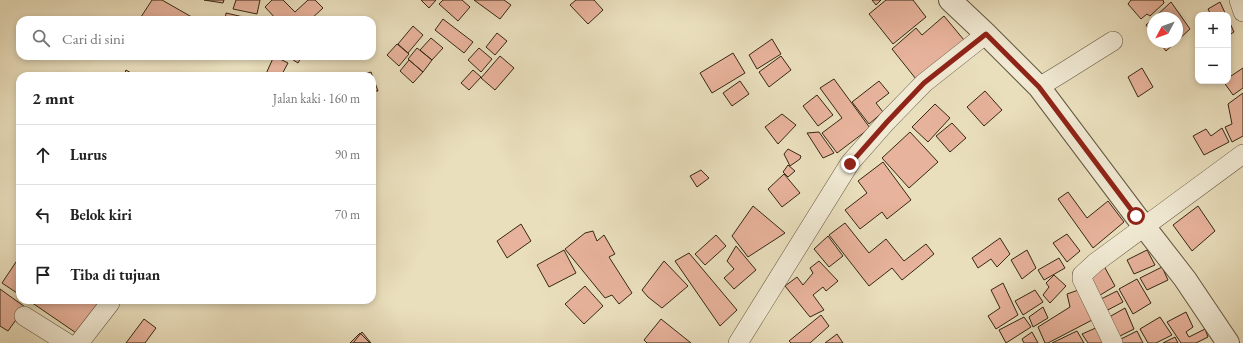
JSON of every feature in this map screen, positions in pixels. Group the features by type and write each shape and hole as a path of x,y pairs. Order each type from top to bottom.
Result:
{"street":[{"path":"950,0 986,34 1051,80 1136,216 1185,279 1225,342"},
{"path":"1239,0 1243,12"},
{"path":"738,343 850,164 924,83 986,34"},
{"path":"1051,80 1113,41"},
{"path":"1113,343 1082,275 1095,263 1243,154"},
{"path":"79,343 109,304"},
{"path":"24,316 68,343"}],"building":[{"path":"152,0 162,0 190,16 142,16"},
{"path":"204,0 224,0 223,3"},
{"path":"236,0 260,0 257,14 233,9"},
{"path":"272,0 283,0 295,12 308,0 315,0 323,8 314,16 273,16 265,7"},
{"path":"421,0 436,0 429,8"},
{"path":"443,0 462,0 470,7 458,21 439,4"},
{"path":"474,0 504,0 511,5 500,19"},
{"path":"576,0 594,0 603,10 588,24 570,5"},
{"path":"872,0 881,0 876,5"},
{"path":"886,0 913,0 926,17 893,44 869,14"},
{"path":"1131,0 1163,0 1164,3 1154,12 1147,12 1147,14 1141,19 1128,4"},
{"path":"1171,2 1178,12 1160,12"},
{"path":"1220,2 1225,12 1210,12 1208,9"},
{"path":"226,13 239,16 226,16"},
{"path":"944,16 964,40 916,79 892,49 916,28 922,35"},
{"path":"443,19 473,42 464,53 435,30"},
{"path":"1183,19 1190,29 1183,35"},
{"path":"413,26 423,35 408,53 398,44"},
{"path":"1231,26 1234,32 1231,34"},
{"path":"497,33 507,41 495,55 486,47"},
{"path":"431,38 443,48 432,60 420,50"},
{"path":"772,39 781,54 757,69 749,55"},
{"path":"397,44 409,54 399,66 387,55"},
{"path":"417,48 432,60 423,72 408,59"},
{"path":"479,48 492,59 481,72 468,60"},
{"path":"733,53 745,73 712,93 700,73"},
{"path":"500,56 514,68 495,90 481,78"},
{"path":"781,56 791,70 769,87 759,72"},
{"path":"272,60 282,60 288,63 283,72 267,72"},
{"path":"409,60 423,72 413,83 400,71"},
{"path":"1142,68 1153,87 1138,97 1128,77"},
{"path":"1243,68 1243,88 1233,95 1225,84 1231,84 1231,76"},
{"path":"473,70 481,77 469,90 461,83"},
{"path":"834,79 870,128 837,153 822,133 842,118 820,88"},
{"path":"740,81 749,94 732,106 723,93"},
{"path":"879,81 889,93 876,103 883,112 869,124 852,102"},
{"path":"985,91 1002,110 984,126 967,107"},
{"path":"1243,93 1243,136 1232,142 1225,127 1232,124 1228,104"},
{"path":"817,95 833,115 818,126 803,106"},
{"path":"935,104 950,118 928,142 912,127"},
{"path":"782,114 796,125 778,144 765,127"},
{"path":"952,123 966,138 950,152 936,136"},
{"path":"1222,128 1229,142 1204,155 1193,136 1206,129 1211,136"},
{"path":"819,132 834,153 823,158 807,133"},
{"path":"910,132 938,162 909,188 882,158"},
{"path":"788,149 801,156 800,159 790,166 784,154"},
{"path":"883,162 911,200 887,219 882,212 860,229 845,210 867,193 858,181"},
{"path":"788,165 795,171 788,177 783,172"},
{"path":"701,170 709,178 697,187 690,176"},
{"path":"784,174 800,193 782,207 768,189"},
{"path":"1068,192 1087,218 1108,201 1124,222 1093,248 1058,199"},
{"path":"753,206 785,233 748,257 732,236"},
{"path":"1198,206 1215,231 1192,251 1173,225"},
{"path":"845,223 869,253 886,239 904,261 926,244 934,254 902,280 892,268 869,286 829,235"},
{"path":"521,224 531,241 507,258 497,241"},
{"path":"593,231 597,241 604,235 615,254 609,257 632,293 619,304 612,295 605,298 565,249 585,233"},
{"path":"1067,234 1080,251 1067,262 1053,243"},
{"path":"716,235 726,246 705,265 695,254"},
{"path":"828,236 843,256 829,267 814,249"},
{"path":"1000,238 1010,254 997,267 991,259 978,268 972,258"},
{"path":"736,246 756,270 734,289 724,278 734,269 727,261"},
{"path":"564,250 576,273 549,287 537,265"},
{"path":"1027,250 1036,268 1022,279 1011,260"},
{"path":"1147,250 1155,265 1134,274 1127,260"},
{"path":"689,253 737,310 720,326 675,261"},
{"path":"1059,258 1065,268 1044,280 1038,270"},
{"path":"664,261 688,286 662,308 642,290"},
{"path":"819,261 838,281 826,291 823,287 813,295 824,310 810,317 785,286 797,277 803,285 813,273 810,268"},
{"path":"16,262 16,292 2,283"},
{"path":"1104,266 1115,286 1097,297 1085,276"},
{"path":"1162,267 1168,280 1147,290 1140,278"},
{"path":"1054,275 1066,286 1050,303 1043,295 1049,287 1046,283"},
{"path":"1137,279 1151,303 1133,314 1119,289"},
{"path":"1003,283 1018,315 996,329 988,316 1000,308 991,290"},
{"path":"585,286 603,306 584,324 565,304"},
{"path":"1084,288 1096,318 1048,343 1045,343 1038,327 1070,307 1067,294"},
{"path":"0,289 16,301 16,304 21,304 25,307 8,331 0,326"},
{"path":"1035,290 1043,302 1023,315 1015,301"},
{"path":"1117,291 1123,302 1102,313 1097,301"},
{"path":"34,304 104,304 82,337"},
{"path":"1043,307 1048,318 1033,327 1029,317"},
{"path":"1125,308 1134,329 1114,339 1104,320"},
{"path":"1186,312 1193,327 1186,332 1189,337 1205,329 1208,337 1196,343 1181,343 1167,322"},
{"path":"821,315 829,326 810,343 791,343 789,341"},
{"path":"1024,317 1031,327 1006,343 999,330"},
{"path":"1160,317 1172,335 1156,343 1148,343 1140,329"},
{"path":"144,319 156,328 145,343 126,343"},
{"path":"661,319 691,343 647,343 644,340"},
{"path":"1098,327 1106,343 1088,343 1082,334"},
{"path":"1077,331 1084,343 1052,343"},
{"path":"1137,331 1143,343 1115,343 1115,342"},
{"path":"362,332 371,343 353,343"},
{"path":"1032,332 1038,343 1024,343 1022,339"},
{"path":"360,333 370,343 350,343"},
{"path":"837,334 843,343 825,343"},
{"path":"1175,337 1178,343 1163,343"}],"route":[{"path":"850,164 924,83 986,34 1039,87 1136,216"}]}
